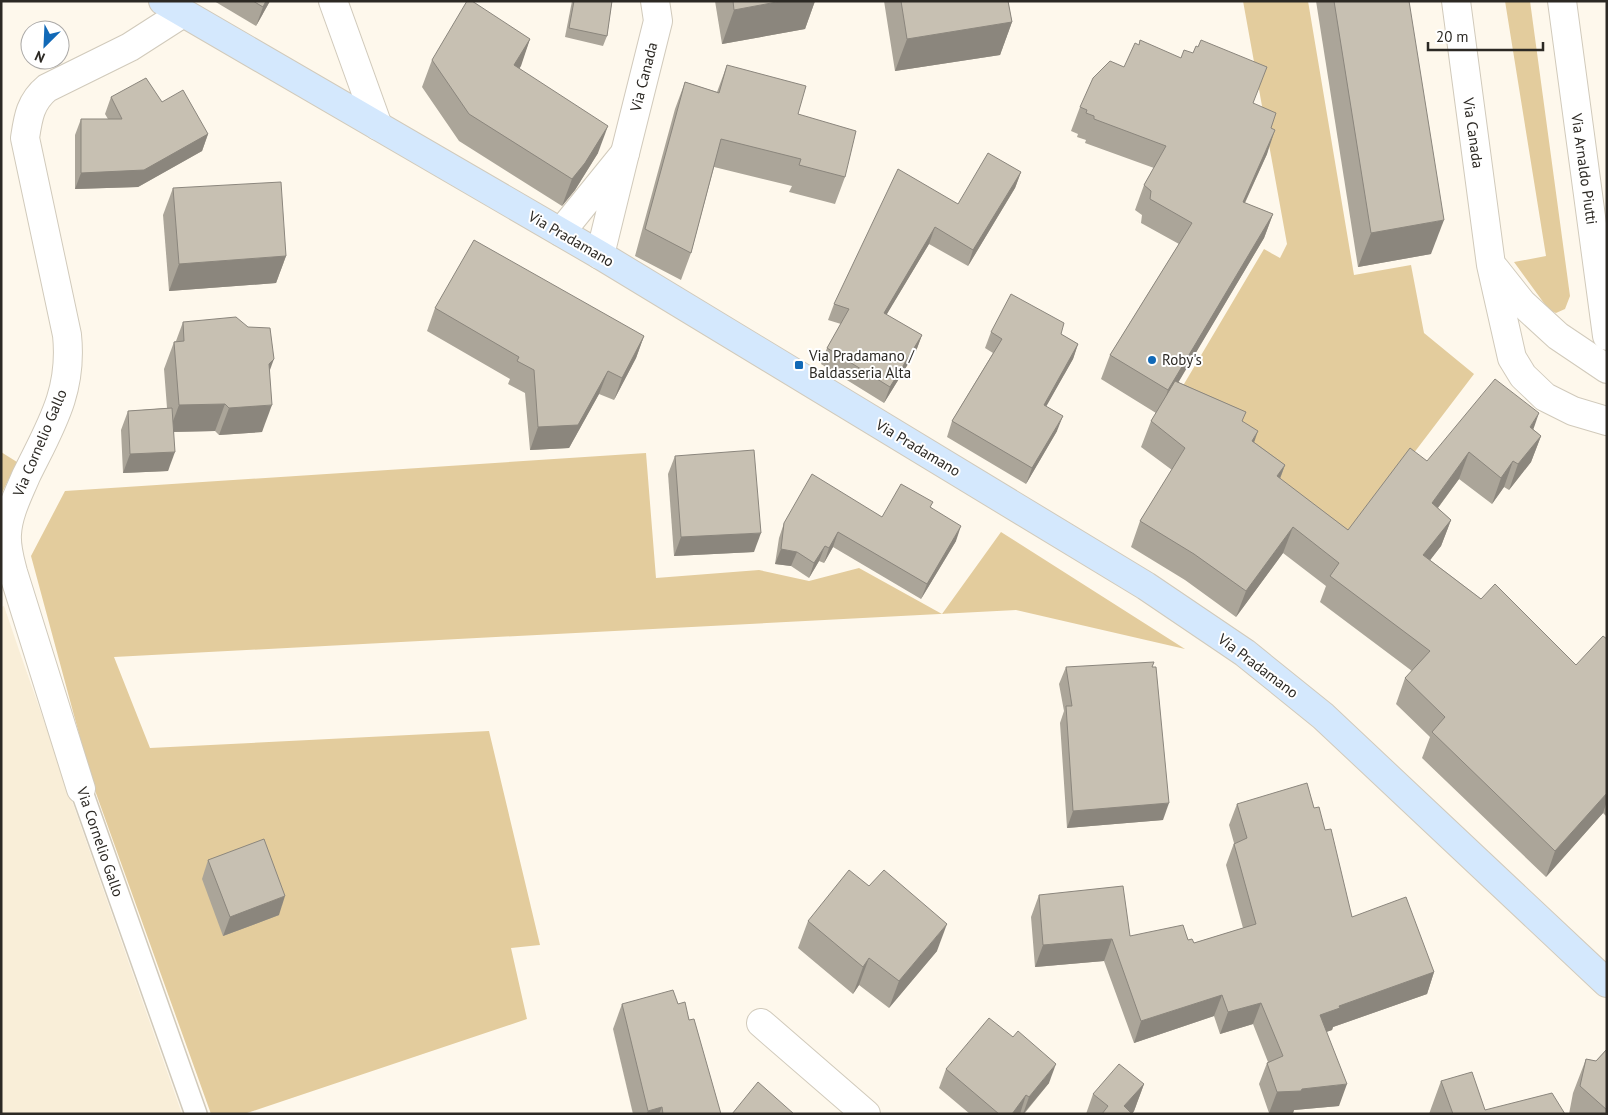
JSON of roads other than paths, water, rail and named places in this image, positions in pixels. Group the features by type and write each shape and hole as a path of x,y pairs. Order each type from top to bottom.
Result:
{"street":[{"path":"333,1 378,126"},
{"name":"Via Canada","path":"600,255 658,21 655,1"},
{"name":"Via Canada","path":"1456,1 1491,265 1512,358 1522,376 1545,397 1573,411 1607,421"},
{"name":"Via Arnaldo Piutti","path":"1562,1 1607,336"},
{"name":"Via Pradamano","path":"173,7 600,255 1146,586 1244,653 1323,716 1607,983"},
{"name":"Via Cornelio Gallo","path":"81,789 13,572 7,536 9,519 16,498 63,396 69,357 67,335 25,138 31,107 39,95 47,88 130,48 173,7"},
{"name":"Via Canada","path":"561,232 625,153"},
{"path":"1491,265 1522,303 1558,336 1607,369"},
{"path":"761,1023 866,1114"}],"lane":[{"name":"Via Cornelio Gallo","path":"81,789 196,1114"}],"place":[{"name":"Roby's","path":"1152,360"},
{"name":"Via Pradamano / Baldasseria Alta","path":"799,365"}]}
